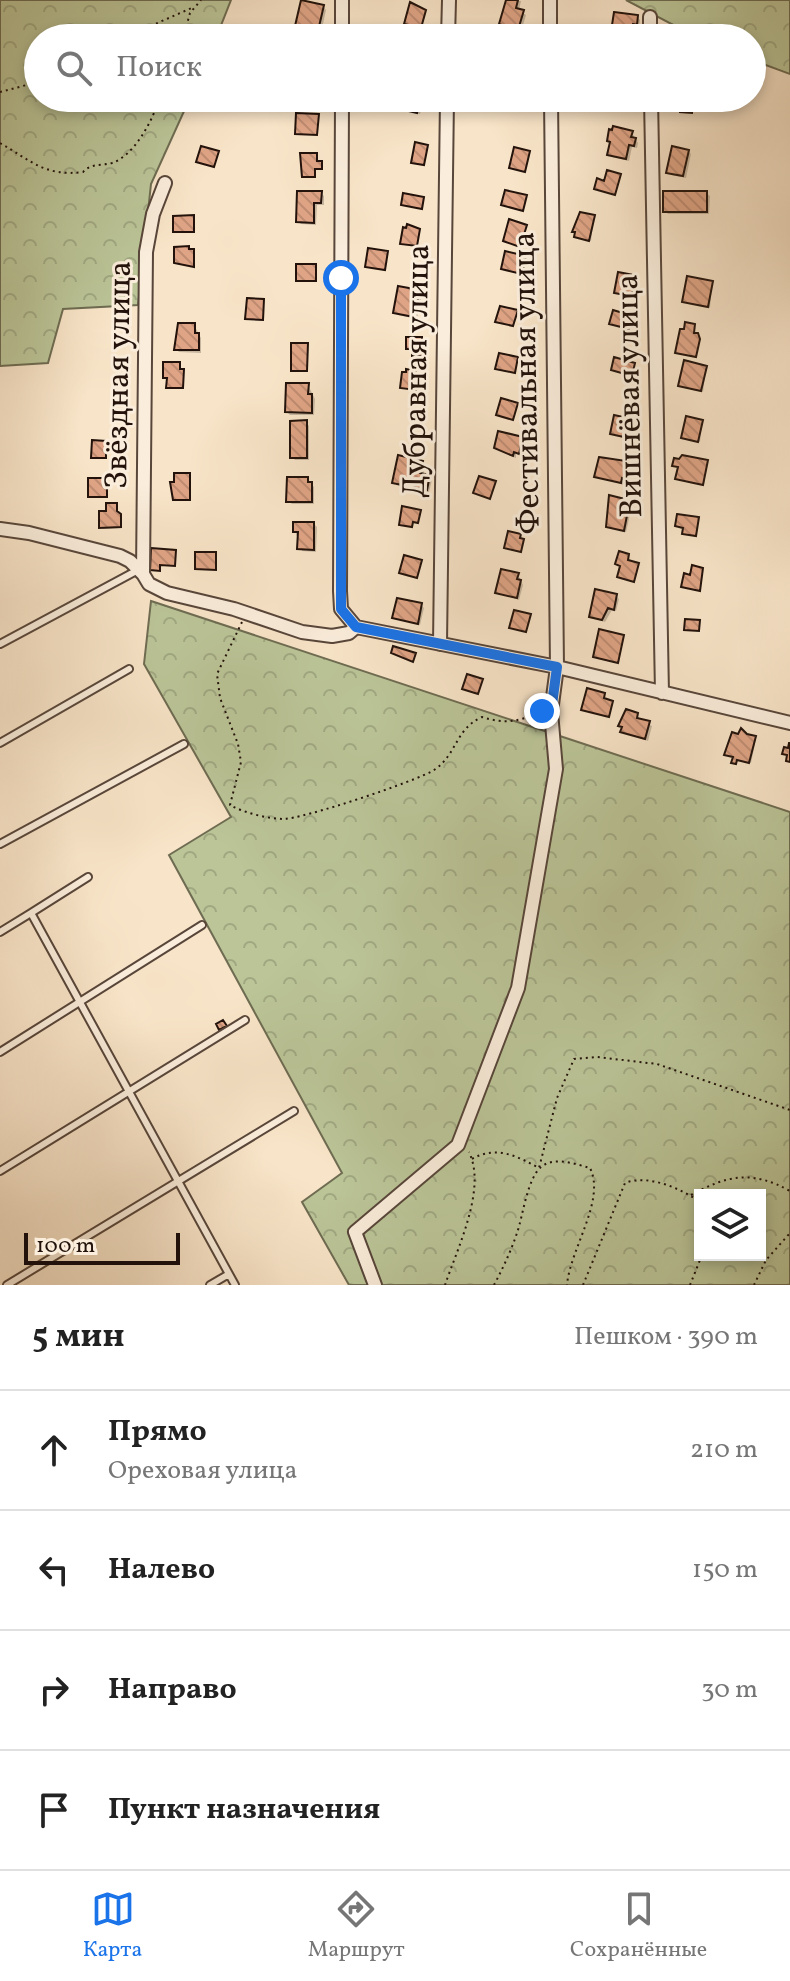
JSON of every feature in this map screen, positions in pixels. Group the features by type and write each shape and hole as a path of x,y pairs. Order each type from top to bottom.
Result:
{"street":[{"path":"342,0 342,24"},
{"path":"448,24 449,0"},
{"path":"550,0 550,24"},
{"path":"650,17 650,24"},
{"path":"342,112 341,609 356,627 557,667 790,723"},
{"name":"Дубравная улица","path":"440,644 447,112"},
{"name":"Фестивальная улица","path":"461,1137 518,988 556,769 551,712 557,667 551,112"},
{"name":"Вишнёвая улица","path":"651,112 662,693"},
{"name":"Звёздная улица","path":"142,571 146,252 153,214 165,183"},
{"path":"0,529 29,533 120,556 142,571 149,584 167,593 185,595 315,635 349,633 356,627"},
{"path":"375,1285 355,1232 458,1145 461,1137"}],"lane":[{"path":"0,644 142,571"},
{"path":"0,743 129,669"},
{"path":"0,844 184,744"},
{"path":"0,932 88,877"},
{"path":"31,913 235,1285"},
{"path":"0,1052 81,1004 202,925"},
{"path":"0,1171 245,1020"},
{"path":"7,1285 294,1111"},
{"path":"210,1285 229,1274"}],"path":[{"path":"187,24 190,13 201,0"},
{"path":"155,24 194,7"},
{"path":"0,92 24,86"},
{"path":"0,143 27,162 55,173 83,172 88,166 122,159 131,151 155,112"},
{"path":"246,613 217,674 220,698 238,744 241,762 230,805 248,814 284,820 363,798 434,770 448,757 468,723 482,717 500,723 519,721 542,711 551,712"},
{"path":"494,1285 518,1231 539,1168 557,1098 574,1059 597,1057 657,1064 790,1110"},
{"path":"445,1285 468,1226 475,1175 472,1159 461,1137"},
{"path":"472,1159 497,1151 539,1168 550,1163 569,1162 590,1168 595,1178 592,1203 567,1285"},
{"path":"690,1195 718,1181 740,1177 768,1180 790,1191"},
{"path":"583,1285 625,1183 636,1179 659,1183 694,1198"},
{"path":"754,1285 766,1260 790,1233"},
{"path":"690,1285 700,1261"}],"green space":[{"path":"0,0 231,0 222,24 24,24 24,112 184,112 151,184 138,305 63,309 48,363 0,366"},
{"path":"626,0 790,0 790,74 766,65 766,24 671,24"},
{"path":"151,601 790,812 790,1285 349,1285 302,1202 342,1173 169,855 231,817 144,664"}],"building":[{"path":"301,0 324,5 320,24 295,24"},
{"path":"506,0 518,0 516,8 524,10 520,24 499,24"},
{"path":"410,2 426,10 422,24 404,24"},
{"path":"614,12 638,15 637,24 612,24"},
{"path":"296,113 319,114 317,135 295,134"},
{"path":"613,126 633,131 631,137 636,138 634,146 629,145 626,159 607,155 609,129 612,130"},
{"path":"415,142 428,145 424,165 411,163"},
{"path":"201,146 219,151 214,167 196,162"},
{"path":"672,146 689,150 683,176 666,173"},
{"path":"514,147 530,151 525,172 509,168"},
{"path":"300,153 317,153 317,161 322,161 322,169 315,169 315,177 302,177"},
{"path":"607,170 621,174 615,195 594,189 597,178 604,181"},
{"path":"505,190 527,195 523,211 501,205"},
{"path":"297,191 322,191 321,203 314,203 314,223 296,222"},
{"path":"663,191 707,191 707,212 663,212"},
{"path":"403,193 424,197 422,209 401,205"},
{"path":"580,212 595,215 589,241 574,237 575,232 572,232"},
{"path":"194,215 194,232 173,232 173,216"},
{"path":"509,219 527,225 520,247 503,241"},
{"path":"407,224 420,229 417,246 400,244 403,227 406,228"},
{"path":"189,246 189,249 194,249 194,267 174,263 174,247"},
{"path":"368,248 388,251 385,270 365,267"},
{"path":"505,251 526,256 522,274 501,269"},
{"path":"296,264 316,264 316,281 296,281"},
{"path":"618,272 634,275 631,296 614,293"},
{"path":"687,276 713,281 708,307 682,302"},
{"path":"398,286 420,290 414,317 393,313"},
{"path":"247,298 264,299 263,320 245,319"},
{"path":"500,306 518,310 513,326 495,322"},
{"path":"613,310 633,316 629,329 609,324"},
{"path":"685,322 695,324 694,333 698,333 700,339 696,357 675,353 680,329 684,329"},
{"path":"178,323 195,323 195,333 199,333 199,350 174,350"},
{"path":"406,337 422,337 422,356 412,356 412,349 406,349"},
{"path":"291,343 308,343 307,371 291,371"},
{"path":"499,353 518,357 515,373 495,369"},
{"path":"614,357 635,363 632,376 611,370"},
{"path":"684,360 707,366 701,391 678,386"},
{"path":"163,362 180,362 180,369 184,369 183,388 166,388"},
{"path":"406,369 419,374 416,390 400,388 402,372"},
{"path":"286,383 309,383 312,413 285,412"},
{"path":"501,398 518,403 513,420 496,415"},
{"path":"614,415 637,420 633,439 610,434"},
{"path":"686,416 703,420 698,442 681,438"},
{"path":"307,420 307,458 290,458 290,421"},
{"path":"498,431 523,437 519,454 514,452 513,456 494,448"},
{"path":"92,440 106,441 106,458 91,458"},
{"path":"398,455 423,461 420,473 430,475 427,490 392,483"},
{"path":"682,455 708,460 703,485 675,479 678,467 672,466 674,458 679,459"},
{"path":"599,457 633,462 630,475 622,478 621,483 594,477"},
{"path":"174,473 190,473 190,500 173,500 170,482 174,482"},
{"path":"479,476 496,481 490,499 473,493"},
{"path":"287,477 308,477 308,482 312,482 312,502 286,502"},
{"path":"88,478 107,478 107,497 88,497"},
{"path":"609,495 625,499 624,504 629,505 624,531 606,527"},
{"path":"106,503 117,503 121,527 99,528 99,511 106,511"},
{"path":"402,506 421,510 418,523 413,522 412,527 399,525"},
{"path":"677,514 699,517 696,536 682,534 683,528 675,526"},
{"path":"293,522 314,522 314,550 297,549 298,532 293,532"},
{"path":"508,531 521,534 520,538 524,539 521,552 504,548"},
{"path":"151,548 176,550 175,566 160,565 160,571 150,570"},
{"path":"619,551 629,554 628,560 639,563 634,582 617,577 620,566 615,564"},
{"path":"195,552 216,552 216,570 195,569"},
{"path":"404,555 422,560 417,578 399,573"},
{"path":"692,565 703,568 700,591 681,587 684,573 690,575"},
{"path":"501,569 519,573 517,579 521,580 517,598 495,593"},
{"path":"595,589 617,594 614,610 608,608 602,620 589,617"},
{"path":"397,598 422,603 418,624 392,618"},
{"path":"514,610 531,614 526,632 509,628"},
{"path":"685,619 700,620 699,631 684,630"},
{"path":"599,629 624,635 618,663 593,657"},
{"path":"393,646 416,653 413,662 391,653"},
{"path":"467,674 483,679 478,694 462,689"},
{"path":"587,688 605,693 604,698 613,701 609,717 581,710"},
{"path":"626,709 638,713 637,718 650,721 645,739 620,732 622,727 618,726"},
{"path":"741,728 747,734 756,736 749,763 737,760 736,764 731,763 733,757 724,755 732,732 738,734"},
{"path":"789,743 790,762 786,761 787,755 782,754"},
{"path":"223,1020 227,1026 219,1030 216,1024"}],"route":[{"path":"341,278 341,609 356,627 557,667 551,712 542,711"}]}
